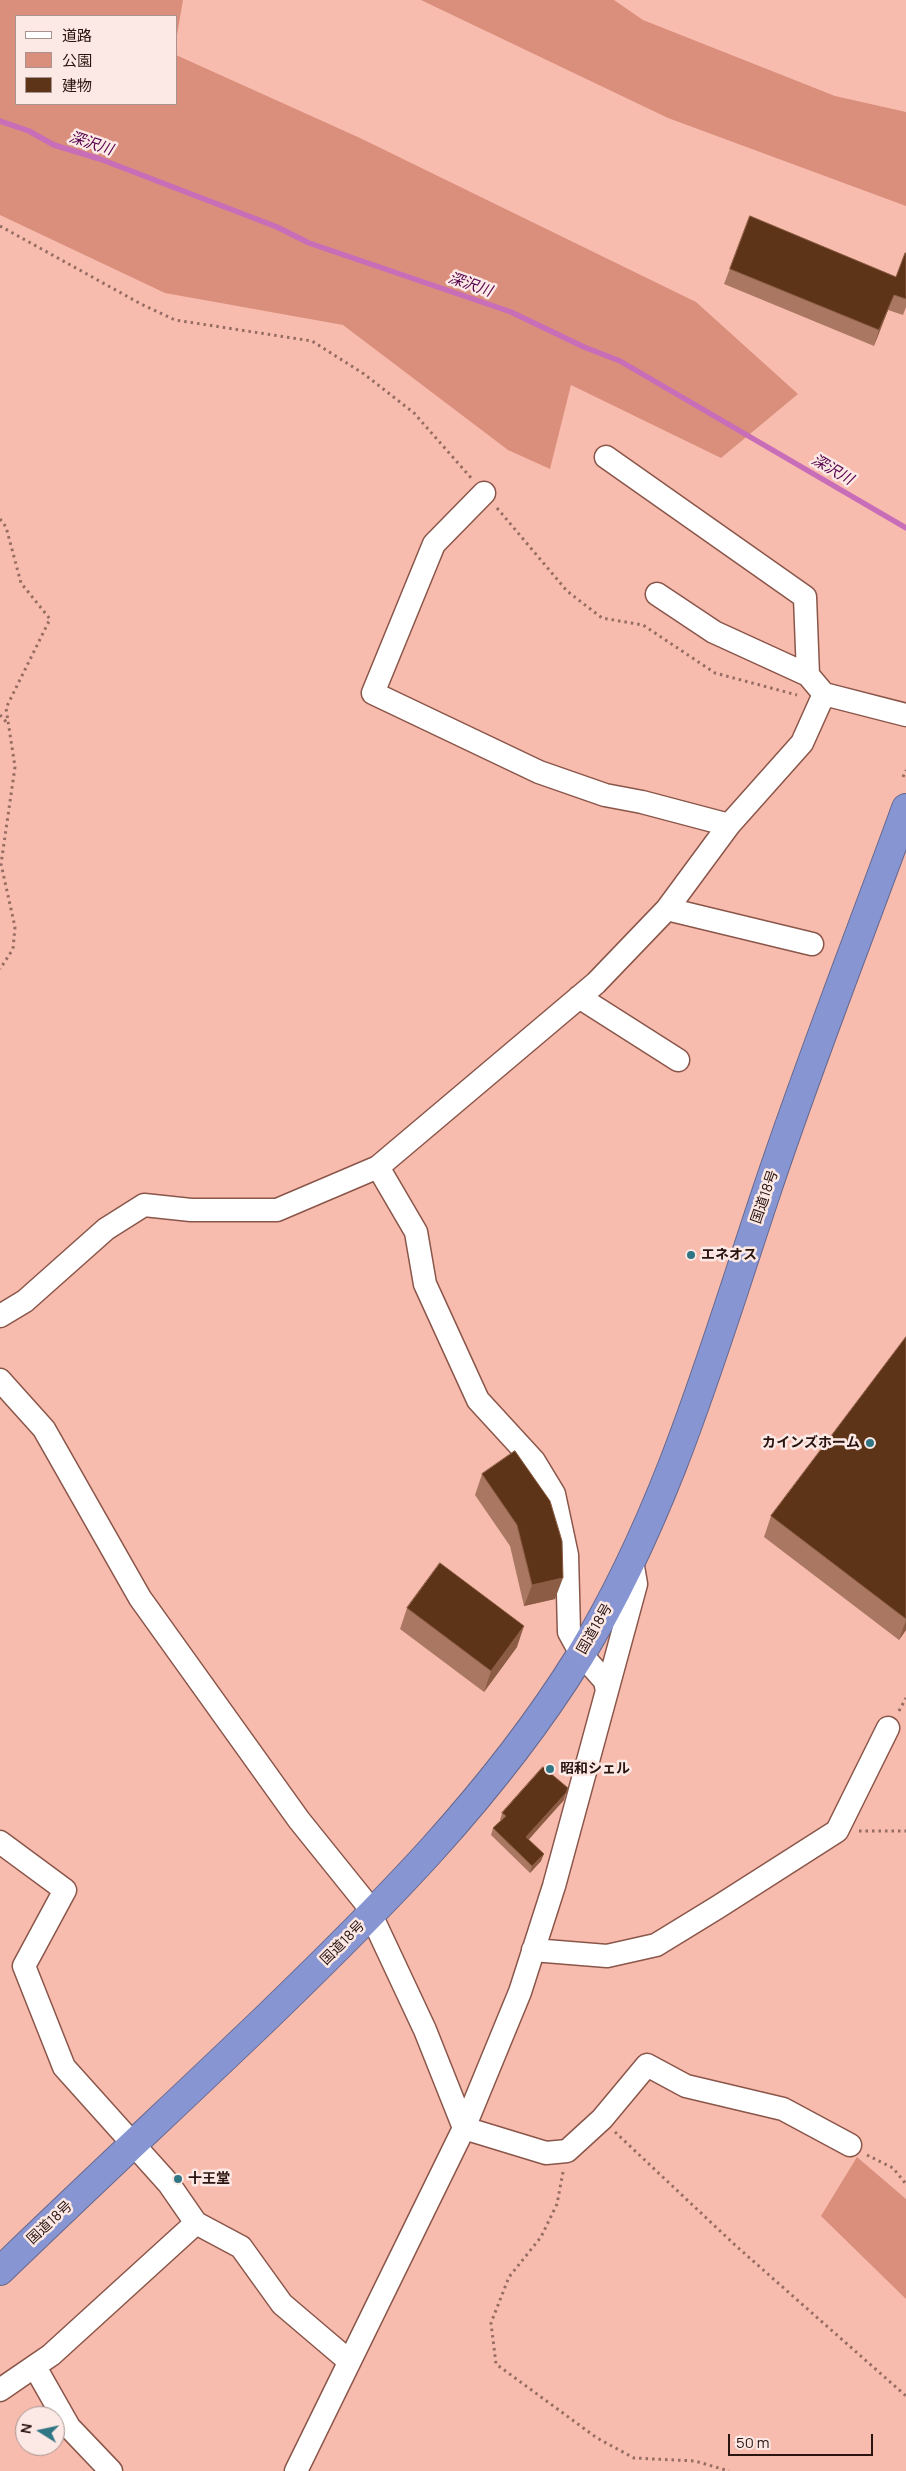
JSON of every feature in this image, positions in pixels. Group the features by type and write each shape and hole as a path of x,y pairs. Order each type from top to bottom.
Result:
{"highway":[{"name":"国道18号","path":"0,2270 134,2144 372,1914 478,1800 556,1693 581,1654 632,1561 655,1512 709,1364 770,1180 906,808"}],"street":[{"path":"606,458 805,597 808,675"},
{"path":"484,493 434,544 373,693 539,772 605,795 642,802 729,825"},
{"path":"657,594 714,632 808,675 824,694 906,715"},
{"path":"0,1316 25,1301 106,1229 144,1205 198,1210 277,1210 378,1167 596,983 667,909 729,825 802,743 824,694"},
{"path":"667,909 812,944"},
{"path":"579,997 678,1060"},
{"path":"378,1167 416,1232 425,1284 478,1400 534,1461 554,1494 567,1555 570,1632 581,1654 605,1681 607,1692"},
{"path":"0,1380 44,1429 140,1598 299,1820 372,1914 425,2030 464,2128"},
{"path":"296,2471 464,2128 520,1992 554,1886 636,1584 632,1561"},
{"path":"534,1950 606,1956 656,1945 837,1830 888,1728"},
{"path":"0,1842 65,1890 24,1966 64,2067 169,2184 196,2223 241,2247 282,2304 350,2361"},
{"path":"464,2128 546,2153 567,2151 602,2120 647,2065 686,2086 784,2109 850,2145"},
{"path":"0,2390 51,2355 196,2223"},
{"path":"35,2367 69,2428 111,2471"}],"path":[{"path":"0,226 141,304 175,320 312,341 364,374 414,413 567,591 602,618 644,625 715,673 795,695 824,694"},
{"path":"0,519 6,527 21,583 50,619 6,708 15,767 1,864 14,927 13,949 0,969"},
{"path":"0,714 8,725"},
{"path":"903,777 906,770"},
{"path":"837,1830 906,1831"},
{"path":"602,2120 735,2245 906,2396"},
{"path":"850,2145 893,2168 906,2184"},
{"path":"567,2151 557,2204 541,2237 509,2276 491,2323 496,2364 597,2438 634,2458 695,2461 729,2471"}],"green space":[{"path":"0,0 183,0 178,29 178,15 15,15 15,105 178,105 178,56 360,138 696,302 798,394 721,458 571,385 550,469 508,450 343,325 165,293 0,215"},
{"path":"421,0 614,0 643,20 835,96 906,112 906,206 668,118"},
{"path":"857,2157 906,2199 906,2299 821,2216"}],"building":[{"path":"750,216 896,277 906,253 906,299 894,295 879,330 730,269"},
{"name":"カインズホーム","path":"906,1337 906,1619 771,1516"},
{"path":"515,1451 550,1501 562,1541 563,1578 532,1585 517,1525 482,1474"},
{"path":"440,1563 524,1626 491,1671 407,1608"},
{"path":"543,1767 568,1788 566,1793 526,1837 544,1854 532,1866 493,1828 506,1816 502,1813"}],"waterway":[{"name":"深沢川","path":"0,121 29,131 54,145 100,159 277,227 309,243 511,312 584,347 620,361 906,528"}],"place":[{"name":"エネオス","path":"691,1255"},
{"name":"カインズホーム","path":"870,1443"},
{"name":"昭和シェル","path":"550,1769"},
{"name":"十王堂","path":"178,2179"}]}
